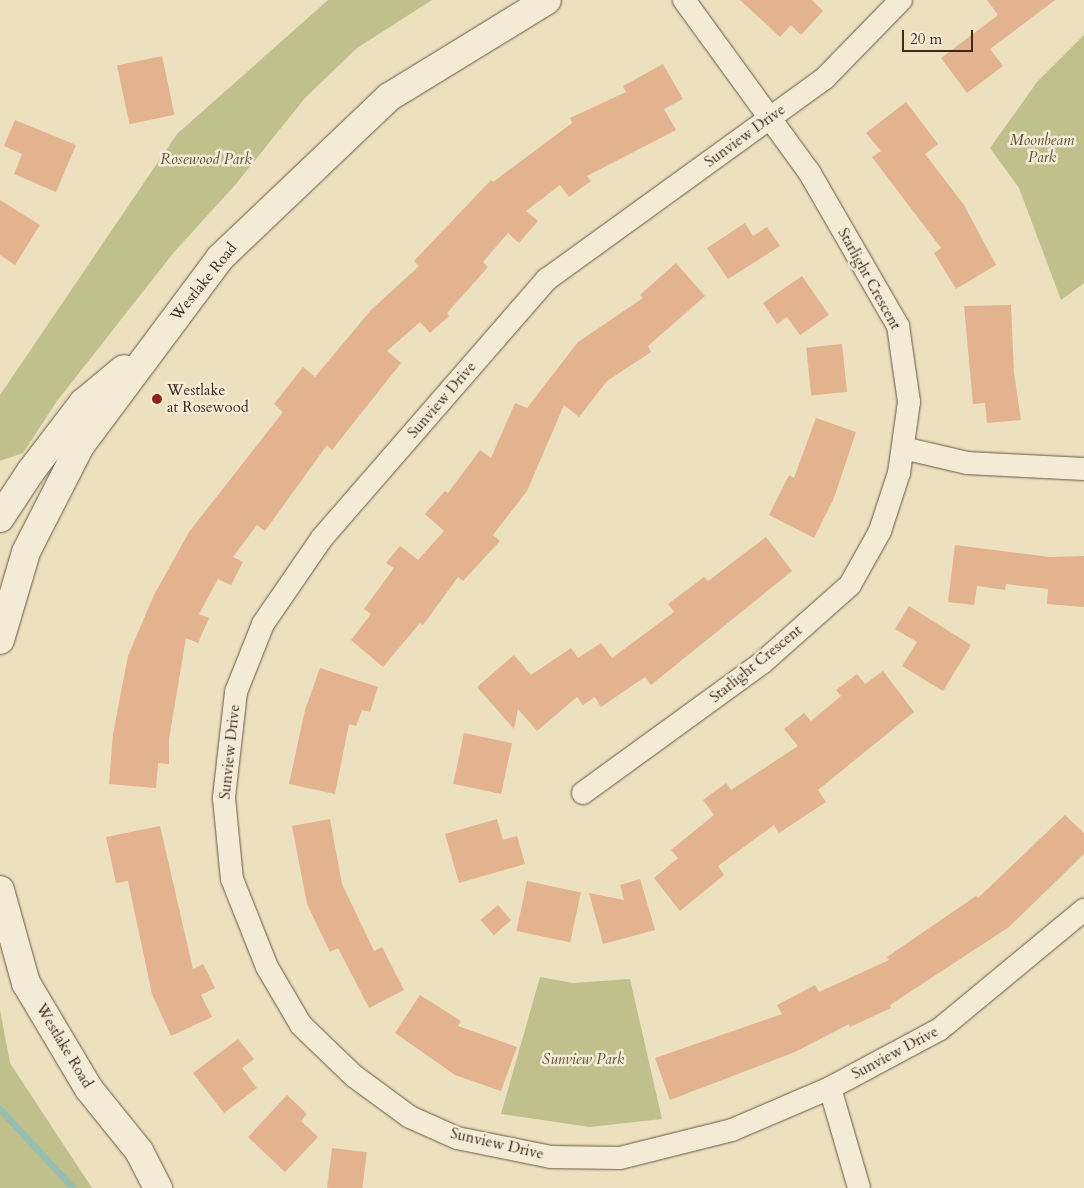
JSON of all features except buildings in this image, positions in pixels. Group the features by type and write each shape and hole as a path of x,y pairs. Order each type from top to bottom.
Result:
{"street":[{"name":"Westlake Road","path":"0,640 10,570 26,552 80,446 220,258 389,97 546,0"},
{"name":"Starlight Crescent","path":"582,793 762,663 850,585 880,531 900,473 909,402 898,326 808,172 684,0"},
{"name":"Sunview Drive","path":"901,0 825,78 547,279 322,538 263,624 236,692 224,798 232,879 267,967 301,1024 354,1076 410,1117 457,1138 551,1156 620,1158 732,1130 830,1088 940,1029 1084,910"},
{"path":"0,518 31,471 83,403 158,341"},
{"path":"903,448 967,463 1084,469"},
{"name":"Westlake Road","path":"0,890 26,983 89,1089 139,1151 158,1188"},
{"path":"830,1088 859,1188"}],"green space":[{"name":"Rosewood Park","path":"328,0 432,0 357,48 305,98 236,184 175,251 57,401 23,453 0,461 0,395 177,134"},
{"name":"Moonbeam Park","path":"1084,35 1084,283 1061,300 1019,188 990,148 1037,82"},
{"name":"Sunview Park","path":"540,977 573,983 630,979 662,1119 590,1127 501,1114"},
{"path":"0,1010 10,1063 92,1188 0,1188"}],"waterway":[{"path":"0,1109 73,1188"}],"place":[{"name":"Westlake at Rosewood","path":"157,399"}]}
